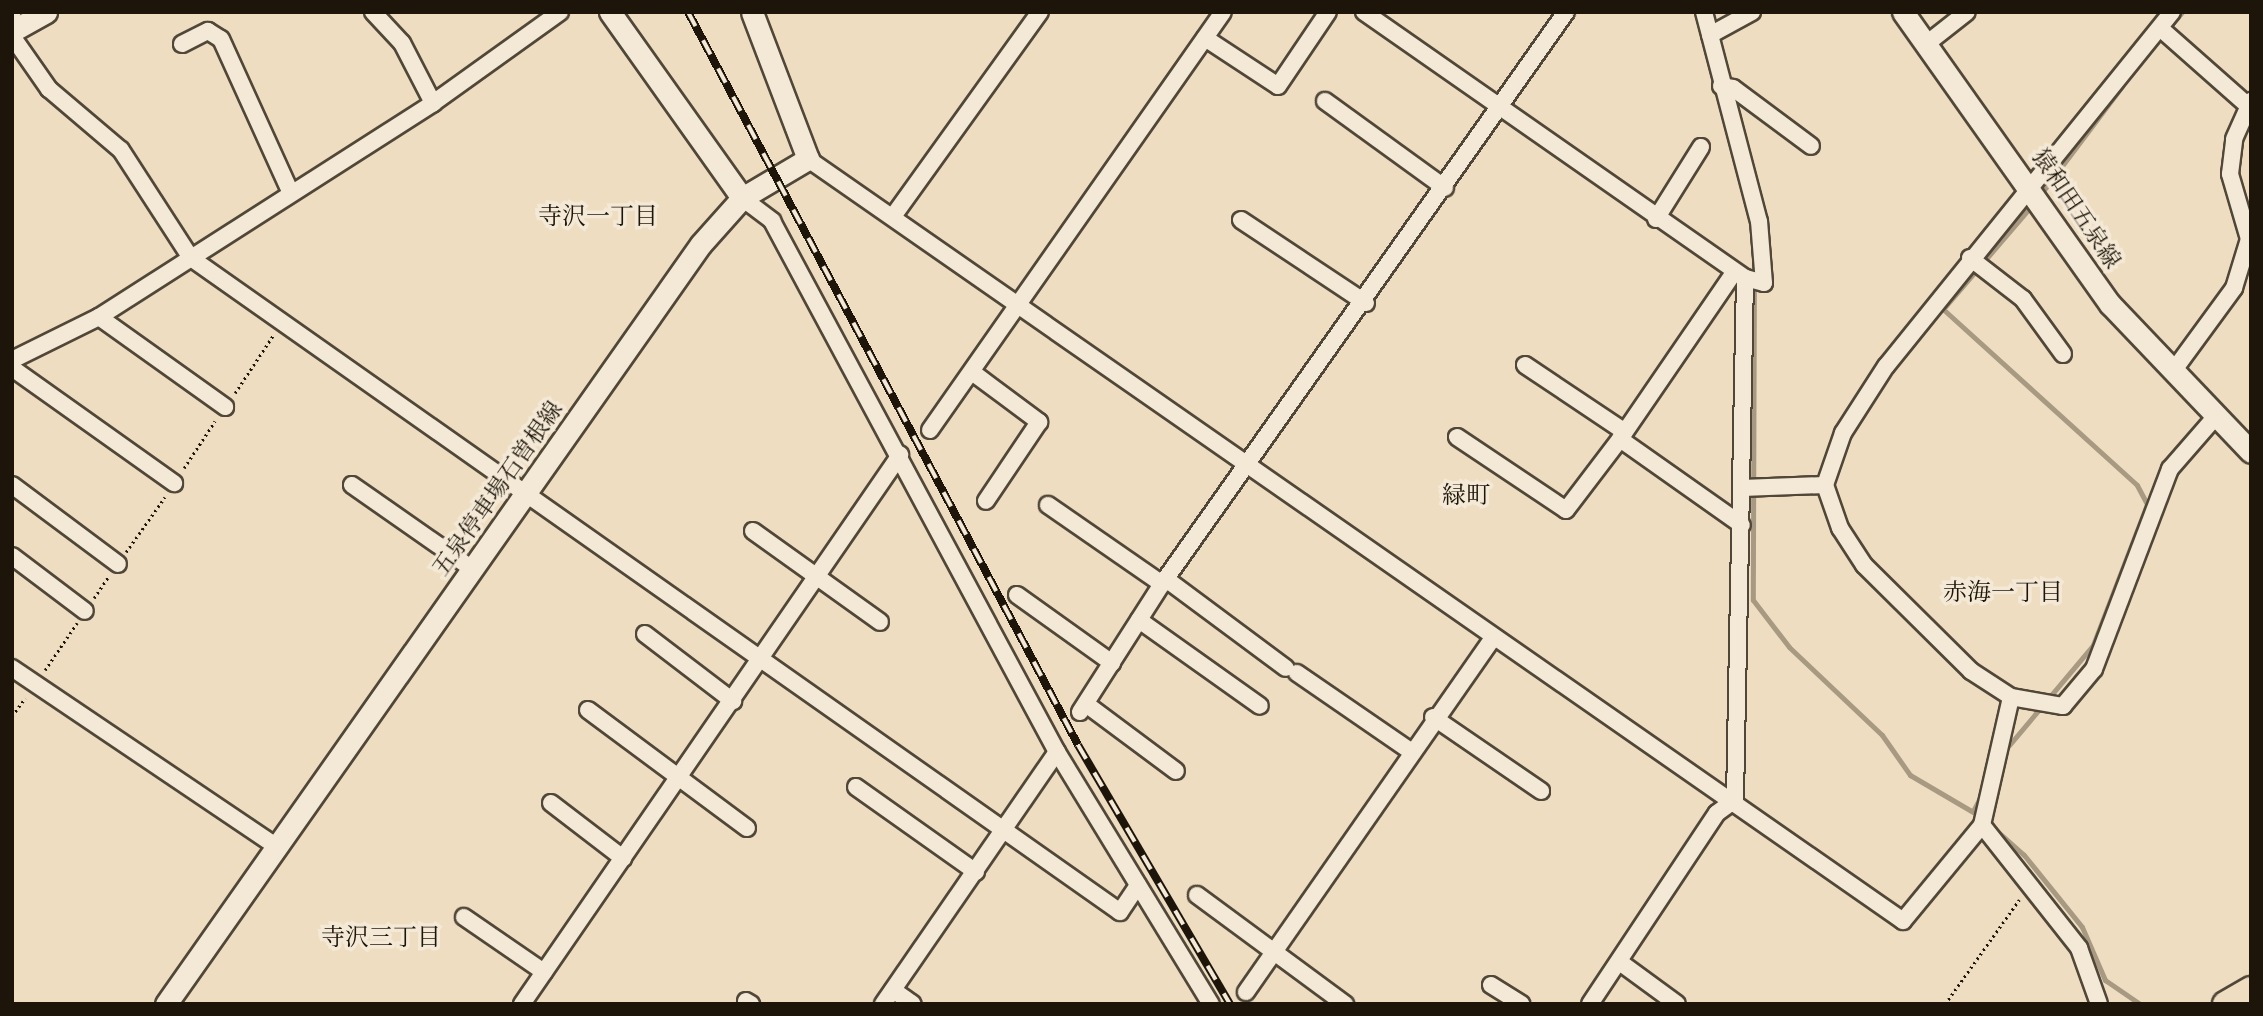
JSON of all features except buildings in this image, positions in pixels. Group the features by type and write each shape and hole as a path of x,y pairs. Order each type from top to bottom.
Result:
{"main road":[{"path":"12,33 46,12"},
{"path":"610,12 742,198"},
{"path":"752,12 808,159"},
{"name":"猿和田五泉線","path":"1903,12 2031,186 2050,223 2102,294 2251,452"},
{"name":"五泉停車場石曽根線","path":"166,1004 279,848 701,244 742,198 808,159"},
{"path":"2225,1004 2251,989"}],"street":[{"path":"373,12 401,43 433,103"},
{"path":"12,360 99,317 433,103 560,12"},
{"path":"894,215 1040,12"},
{"path":"930,430 1223,12"},
{"path":"1205,38 1278,86 1328,12"},
{"path":"1364,12 1739,276 1764,283 1759,221 1721,86 1704,12"},
{"path":"1176,771 1083,708 1164,581 1366,303 1566,12"},
{"path":"1710,35 1752,12"},
{"path":"1925,45 1968,12"},
{"path":"2172,12 1970,258 1865,399 1843,433 1825,485 1840,528 1864,565 1971,671 2011,697 2063,706 2094,669 2170,469 2216,416"},
{"path":"2160,27 2249,103 2230,174 2249,239 2234,288 2174,370"},
{"path":"182,44 208,31 221,39 292,192"},
{"path":"12,33 49,89 121,150 191,258 1006,828 1120,912 1138,885"},
{"path":"1721,86 1733,88 1811,146"},
{"path":"1325,101 1445,188"},
{"path":"1656,219 1701,147"},
{"path":"808,159 894,215 1019,306 1493,638 1735,800 1903,921 1982,825 2011,697"},
{"path":"742,198 772,221 900,455 1057,752 1211,1004"},
{"path":"1241,220 1366,303"},
{"path":"1970,258 2023,299 2063,354"},
{"path":"1457,437 1566,510 1739,276"},
{"path":"1735,800 1742,524 1739,276"},
{"path":"99,317 225,407"},
{"path":"1525,365 1742,524"},
{"path":"12,368 174,483"},
{"path":"972,372 1039,422 986,501"},
{"path":"522,1004 819,580 900,455"},
{"path":"12,485 118,564"},
{"path":"352,485 474,570"},
{"path":"1742,488 1825,485"},
{"path":"1048,505 1164,581 1409,750"},
{"path":"753,531 880,622"},
{"path":"12,556 85,611"},
{"path":"1017,595 1112,663"},
{"path":"1139,620 1260,706"},
{"path":"645,634 733,701"},
{"path":"1246,992 1269,952 1409,750 1493,638"},
{"path":"12,667 279,848"},
{"path":"589,710 747,828"},
{"path":"1433,716 1541,791"},
{"path":"883,1004 1057,752"},
{"path":"856,787 976,872"},
{"path":"1590,1004 1621,963 1717,813 1735,800"},
{"path":"551,803 623,858"},
{"path":"1982,825 2079,948 2099,1004"},
{"path":"1197,895 1269,952 1345,1004"},
{"path":"464,917 544,972"},
{"path":"1621,963 1677,1004"},
{"path":"1492,985 1521,1004"},
{"path":"894,990 913,1004"}],"path":[{"path":"12,716 282,323"},
{"path":"1945,1004 2029,886"}],"waterway":[{"path":"1696,12 1715,86"},
{"path":"2170,26 2182,12"},
{"path":"2040,195 2122,86"},
{"path":"2005,750 2093,645 2147,504 2137,485 1943,309 2034,203"},
{"path":"1754,258 1753,600 1789,647 1882,735 1910,775 1980,816"},
{"path":"1973,811 1983,792"},
{"path":"1990,825 2024,855 2082,927 2105,980 2140,1004"}],"railway":[{"path":"688,12 1078,745 1230,1004"}],"district":[{"name":"寺沢一丁目","path":"598,217"},
{"name":"緑町","path":"1466,496"},
{"name":"赤海一丁目","path":"2003,593"},
{"name":"寺沢三丁目","path":"381,938"}]}
